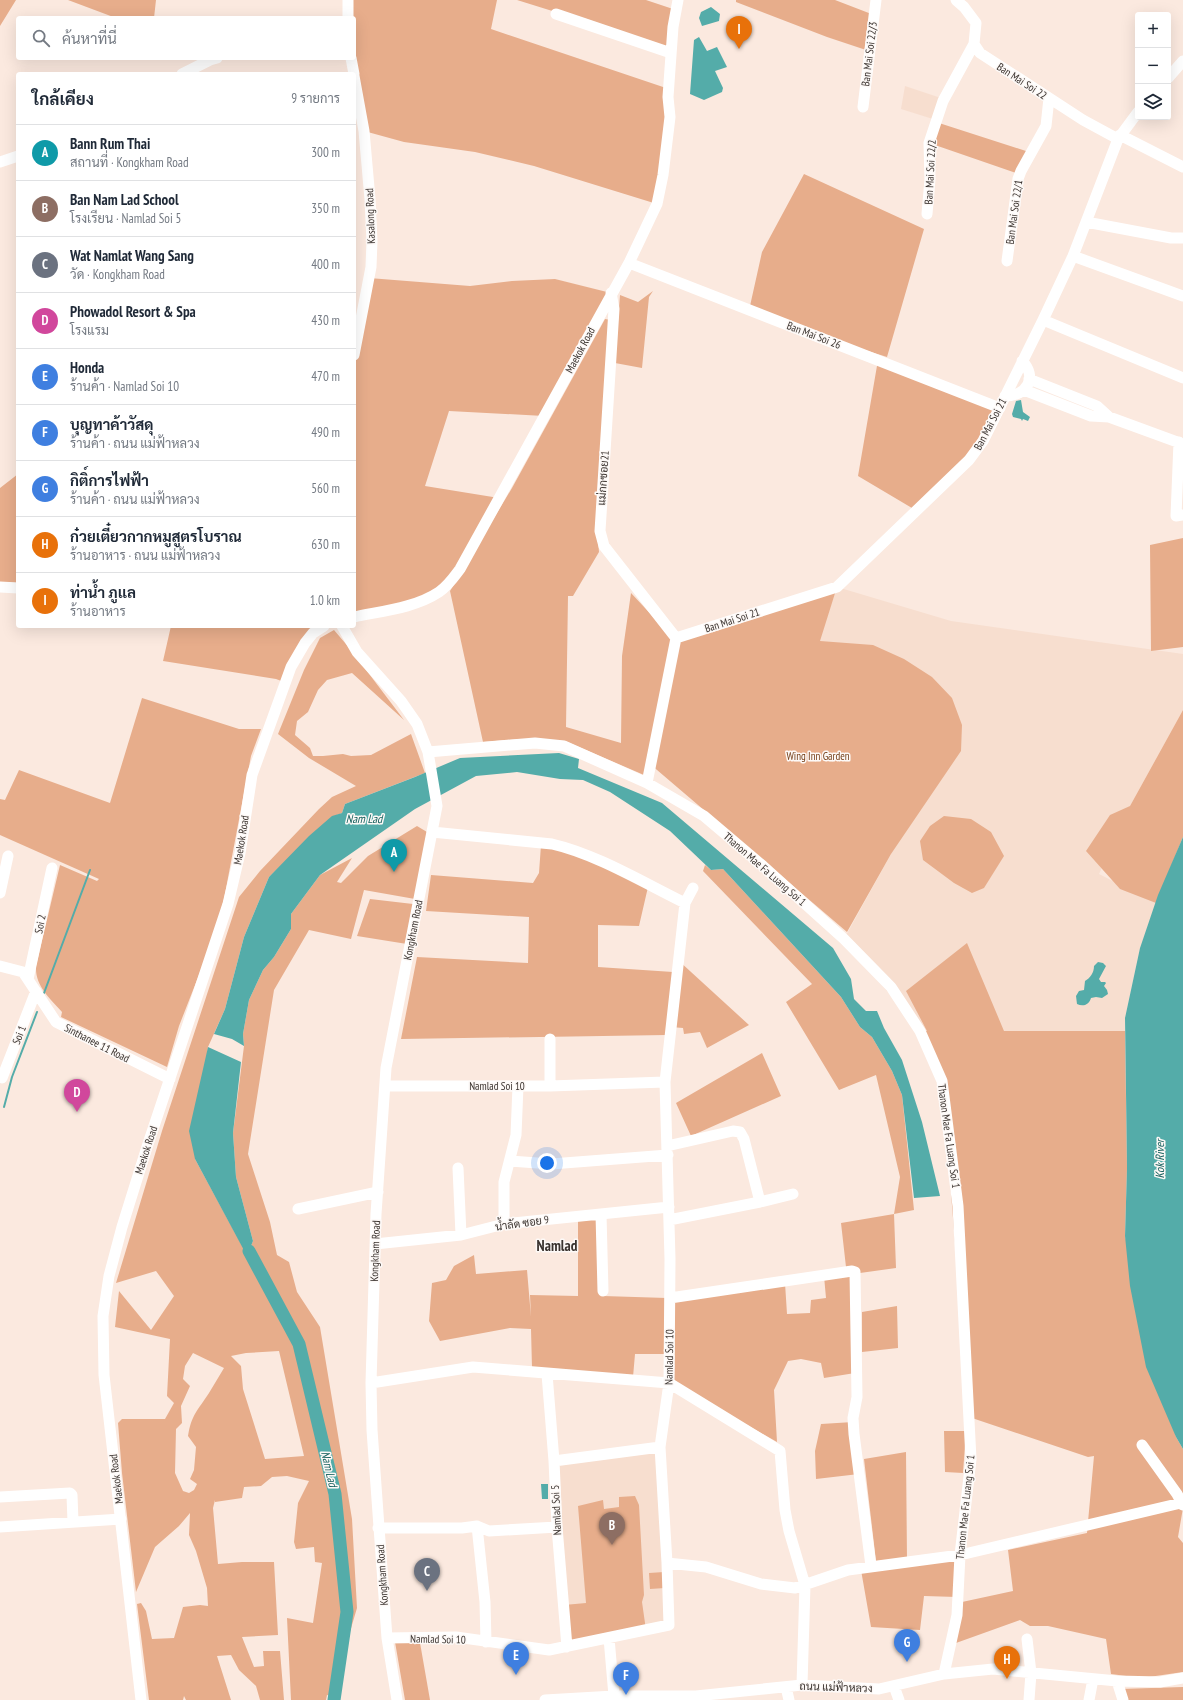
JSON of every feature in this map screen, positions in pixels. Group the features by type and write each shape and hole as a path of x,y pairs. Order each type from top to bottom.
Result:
{"street":[{"path":"348,0 348,16"},
{"name":"Maekok Road","path":"356,617 428,598 440,591 451,581 460,569 611,292 629,263 657,204 663,175 670,117 668,97 673,27 678,0"},
{"name":"Ban Mai Soi 22/3","path":"863,107 876,0"},
{"path":"956,0 964,7 976,23 974,44"},
{"path":"556,14 671,53"},
{"name":"Ban Mai Soi 22","path":"974,44 980,53 1049,98 1119,137 1183,166"},
{"name":"Ban Mai Soi 22/2","path":"927,214 930,179 929,143 943,101 974,44"},
{"path":"186,72 210,60"},
{"name":"Kasalong Road","path":"351,60 353,72"},
{"path":"1171,75 1183,61"},
{"name":"Kasalong Road","path":"356,86 364,131 371,217 371,267 356,345"},
{"name":"Ban Mai Soi 22/1","path":"1008,261 1018,179 1046,126 1049,98"},
{"name":"Ban Mai Soi 21","path":"676,638 837,587 969,460 983,441 1043,320 1072,256 1119,137 1135,116"},
{"path":"0,162 16,157"},
{"path":"1086,222 1171,238 1183,238"},
{"path":"1072,256 1183,296"},
{"name":"Ban Mai Soi 26","path":"629,263 1000,408"},
{"name":"แม่กกซอย21","path":"611,292 614,309 600,531 604,546 676,638"},
{"path":"356,296 366,294"},
{"path":"1043,320 1183,378"},
{"path":"1005,396 1014,396 1024,390 1028,384 1030,374 1028,366 1022,360"},
{"path":"1029,379 1097,406 1109,418"},
{"path":"1024,390 1091,416 1109,418 1181,443 1176,516 1183,515"},
{"path":"0,587 16,588"},
{"name":"Maekok Road","path":"141,1700 104,1375 102,1341 104,1302 122,1226 228,904 237,866 252,775 258,755 291,667 305,643 313,633 321,628"},
{"path":"343,628 357,652 405,706 417,724 428,752"},
{"path":"647,783 676,638"},
{"name":"Thanon Mae Fa Luang Soi 1","path":"428,752 535,743 564,746 647,783 704,816 844,938 891,987 920,1032 942,1081 958,1206 971,1459 960,1555 956,1616 944,1674"},
{"name":"Kongkham Road","path":"397,1700 387,1638 378,1528 371,1383 375,1244 386,1068 437,806 428,752"},
{"path":"432,832 569,847 685,903"},
{"path":"0,893 8,856"},
{"name":"Soi 2","path":"28,979 52,868"},
{"path":"665,1082 685,903 693,888"},
{"name":"Sinthanee 11 Road","path":"0,966 23,972 56,1022 170,1079"},
{"name":"Soi 1","path":"2,1078 36,991"},
{"path":"550,1039 550,1086"},
{"name":"Namlad Soi 10","path":"385,1086 550,1086 665,1082 670,1298 669,1383 660,1447 669,1626 549,1650 456,1637 387,1638"},
{"path":"504,1224 504,1182 516,1135 518,1086"},
{"path":"510,1161 551,1164 667,1150 733,1131 740,1132 744,1139 760,1202"},
{"path":"458,1168 461,1235"},
{"path":"298,1209 378,1192"},
{"path":"669,1220 793,1194"},
{"name":"น้ำลัด ซอย 9","path":"375,1244 461,1235 504,1224 669,1207"},
{"path":"601,1214 603,1291"},
{"path":"670,1298 823,1274 855,1272 858,1397 853,1418 871,1566"},
{"path":"371,1383 473,1367 669,1383 780,1451 789,1531 805,1585 802,1685"},
{"name":"Namlad Soi 5","path":"547,1374 554,1461 557,1527 567,1647"},
{"path":"667,1563 706,1567 761,1584 784,1588 805,1585 811,1581 848,1570 960,1555 1182,1504 1177,1494 1142,1445"},
{"path":"554,1461 660,1447"},
{"path":"0,1497 70,1493 72,1495 73,1522"},
{"path":"0,1528 121,1519"},
{"path":"378,1528 462,1528 478,1526 489,1531 557,1527"},
{"path":"478,1526 485,1602 486,1642"},
{"path":"609,1638 614,1696"},
{"path":"1027,1639 1031,1673 1029,1700"},
{"name":"ถนน แม่ฟ้าหลวง","path":"545,1700 614,1696 696,1696 802,1685 863,1689 894,1686 944,1674 993,1669 1118,1681 1160,1682 1183,1678"},
{"path":"1089,1700 1093,1679"},
{"path":"1118,1681 1123,1700"},
{"path":"894,1686 899,1700"},
{"path":"786,1687 789,1700"}],"shaded area":[{"path":"905,86 944,99 936,120 901,109"},
{"path":"837,587 951,621 1183,654 1183,710 1130,806 1099,874 1156,903 1140,948 1125,1018 1125,1031 920,1031 844,939 891,854 819,641"},
{"path":"660,1447 669,1625 567,1647 554,1461"}],"green space":[{"path":"0,0 16,0 0,26"},
{"path":"68,0 156,0 154,16 111,16"},
{"path":"348,0 497,0 491,29 669,89 657,204 534,166 475,152 404,142 364,131 354,60 356,60 356,16 348,16"},
{"path":"517,0 646,0 676,10 671,48"},
{"path":"736,0 835,0 874,15 869,51 827,37 736,2"},
{"path":"939,123 1029,152 1016,173 932,144"},
{"path":"804,174 924,229 887,357 833,340 750,306 762,252"},
{"path":"369,278 470,286 512,281 555,279 611,293 544,416 449,411 425,486 499,498 457,573 424,600 356,617 356,345"},
{"path":"653,291 649,297 642,368 615,363 620,295 638,302"},
{"path":"605,319 611,320 596,518 599,552 573,596 568,596 566,727 621,743 622,656 631,593 672,637 644,775 565,741 521,739 483,742 450,591 512,488"},
{"path":"878,360 1000,408 983,441 917,511 858,476"},
{"path":"16,476 16,583 0,582 0,488"},
{"path":"1183,538 1183,647 1151,651 1150,545"},
{"name":"Wing Inn Garden","path":"837,587 820,641 873,645 904,659 932,677 952,698 962,725 961,751 891,854 847,932 650,764 676,638"},
{"path":"171,628 312,628 313,633 284,682 276,679 163,661"},
{"path":"334,630 404,720 352,673 327,680 318,690 308,712 297,721 295,735 310,748 313,756 343,754 351,756 371,755 411,734 425,773 345,804 342,813 332,817 269,877 244,937 225,1009 208,1047 195,1159 247,1255 253,1241 236,1177 233,1133 244,1046 243,1034 249,1000 263,970 274,957 291,929 291,914 320,875 352,858 337,882 341,883 368,856 417,826 427,832 415,899 364,890 351,939 309,930 274,990 248,1154 270,1222 277,1255 289,1262 297,1292 320,1327 352,1519 357,1608 344,1652 339,1698 327,1695 326,1700 291,1700 287,1618 313,1623 322,1563 315,1562 314,1547 296,1549 294,1542 298,1503 309,1481 287,1476 272,1477 261,1486 244,1487 242,1498 215,1502 215,1500 213,1508 218,1564 274,1562 278,1635 242,1637 254,1667 264,1666 263,1651 280,1651 284,1700 260,1700 256,1686 239,1670 231,1655 217,1656 231,1700 186,1700 184,1696 183,1700 149,1700 137,1604 141,1603 146,1611 152,1639 174,1638 183,1607 200,1605 208,1606 207,1588 196,1551 189,1535 190,1513 179,1526 155,1547 136,1592 122,1473 118,1423 122,1419 165,1419 174,1403 167,1396 170,1339 115,1327 119,1291 151,1330 174,1296 156,1271 116,1283 162,1131 239,897 260,871 319,809 332,797 356,786 309,758 278,734 304,670 320,638","holes":["279,1351 304,1456 265,1459 243,1389 241,1366 231,1356 246,1353","193,1353 224,1368 196,1413 189,1429 188,1436 196,1447 194,1470 190,1479 197,1484 194,1490 189,1493 183,1491 175,1473 176,1429 182,1423 181,1406 190,1386 183,1379 185,1366"]},
{"path":"142,698 239,729 261,729 251,756 224,899 213,939 179,1026 167,1067 61,1017 62,1012 40,985 36,973 36,966 60,865 97,881 99,879 0,835 0,799 5,800 19,770 110,803"},
{"path":"1183,710 1183,837 1156,903 1120,889 1086,851 1110,815 1130,806"},
{"path":"944,816 971,819 991,832 1004,856 984,888 972,893 954,883 923,860 920,841 930,826"},
{"path":"541,845 572,851 648,887 639,926 598,925 598,967 673,972 666,1035 401,1039 417,957 528,963 529,917 426,911 431,875 533,883 539,873"},
{"path":"705,865 711,870 723,869 841,997 860,1027 872,1037 892,1071 902,1095 914,1210 894,1214 900,1177 876,1075 839,1090 786,1002 812,984 703,871"},
{"path":"370,899 413,904 407,944 357,936"},
{"path":"967,943 1004,1031 1125,1031 1127,1168 1125,1236 1176,1437 1183,1449 1183,1508 1178,1537 1183,1543 1183,1672 1142,1678 1111,1674 1106,1639 1048,1626 1030,1626 1020,1620 956,1643 962,1602 1013,1591 1008,1550 1087,1533 1094,1456 1088,1457 969,1417 942,1081 920,1031 927,1031 906,991"},
{"path":"679,961 749,1025 707,1048 700,1032 684,1034 683,1028 671,1027"},
{"path":"762,1053 781,1096 691,1136 676,1103"},
{"path":"894,1214 896,1268 860,1273 846,1267 841,1223"},
{"path":"601,1217 603,1296 667,1298 666,1354 635,1354 633,1377 532,1368 531,1329 510,1328 440,1341 429,1321 432,1283 446,1280 454,1266 474,1255 476,1274 527,1270 531,1317 530,1295 578,1296 578,1220"},
{"path":"852,1273 855,1373 824,1378 821,1363 801,1359 788,1361 774,1390 777,1442 673,1383 674,1301 785,1283 787,1314 810,1313 811,1300 826,1298 824,1276"},
{"path":"897,1306 898,1348 862,1352 862,1312"},
{"path":"853,1422 859,1474 816,1479 815,1451 821,1424"},
{"path":"944,1431 966,1431 963,1473 945,1472"},
{"path":"906,1452 907,1560 876,1561 864,1459"},
{"path":"635,1496 639,1505 644,1595 642,1602 646,1630 567,1647 564,1605 586,1603 578,1506 603,1500 604,1509 619,1507 619,1497"},
{"path":"960,1555 957,1597 924,1596 920,1630 871,1627 861,1570"},
{"path":"664,1572 665,1588 650,1589 649,1573"},
{"path":"419,1637 430,1700 405,1700 395,1642"},
{"path":"1183,1687 1183,1700 1123,1700 1120,1689"}],"water":[{"path":"711,7 720,14 719,21 702,26 699,18 701,12"},
{"path":"699,37 707,51 717,47 727,67 715,71 723,88 722,92 704,100 690,94 694,40"},
{"path":"1021,400 1023,412 1030,417 1028,421 1023,419 1022,421 1021,419 1013,417 1012,414 1016,401"},
{"path":"559,753 579,759 578,768 662,803 833,948 851,979 854,999 866,1011 877,1011 884,1028 902,1060 922,1122 940,1196 914,1198 902,1095 892,1071 872,1037 860,1027 841,997 723,869 711,870 670,831 610,792 583,780 560,779 517,772 476,776 415,809 320,875 291,914 291,929 274,957 263,970 249,1000 243,1034 244,1046 232,1039 214,1034 225,1009 244,937 269,877 309,836 332,816 342,813 345,804 460,758"},
{"name":"Kok River","path":"1183,837 1183,1449 1176,1437 1146,1367 1130,1286 1125,1236 1127,1168 1125,1018 1140,948 1158,895"},
{"path":"1098,962 1103,963 1106,966 1099,979 1101,982 1106,983 1104,986 1108,994 1102,998 1091,998 1086,1005 1077,1004 1076,996 1079,991 1084,990 1085,981 1089,978 1094,966"},
{"path":"208,1047 241,1062 233,1133 236,1177 253,1241 247,1256 195,1159 189,1131"},
{"path":"541,1484 548,1484 548,1499 542,1499"}],"waterway":[{"path":"44,993 90,870"},
{"path":"4,1107 12,1077 37,1012"},
{"name":"Nam Lad","path":"249,1251 299,1344 335,1494 347,1612 334,1700"}],"place":[{"name":"ท่าน้ำ ภูแล","path":"739,49"},
{"name":"Bann Rum Thai","path":"394,872"},
{"name":"Phowadol Resort & Spa","path":"77,1112"},
{"name":"Ban Nam Lad School","path":"612,1545"},
{"name":"Wat Namlat Wang Sang","path":"427,1591"},
{"name":"กิติ์การไฟฟ้า","path":"907,1662"},
{"name":"Honda","path":"516,1675"},
{"name":"ก๋วยเตี๋ยวกากหมูสูตรโบราณ","path":"1007,1679"},
{"name":"บุญทาค้าวัสดุ","path":"626,1695"}],"district":[{"name":"Namlad","path":"557,1246"}]}
